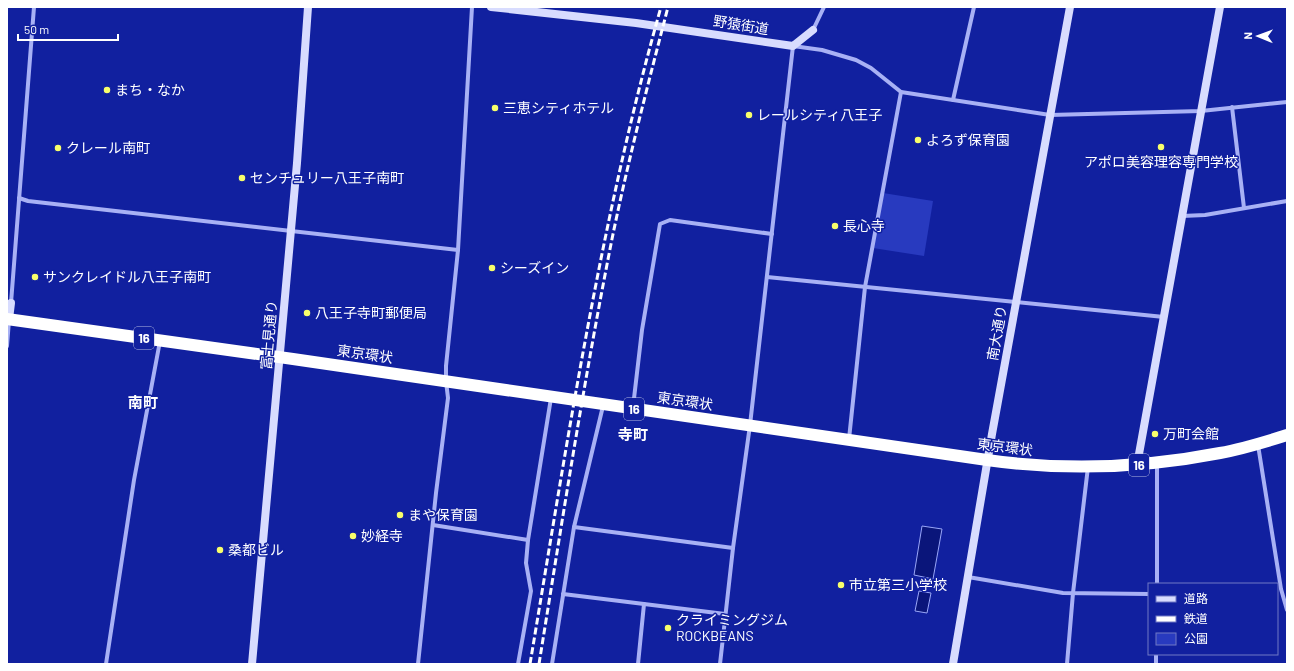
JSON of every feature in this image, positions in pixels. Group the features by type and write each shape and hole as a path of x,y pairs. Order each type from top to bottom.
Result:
{"highway":[{"name":"東京環状","path":"8,319 987,460 1049,467 1088,467 1157,463 1221,453 1287,436"}],"street":[{"path":"7,346 34,7"},
{"name":"富士見通り","path":"252,664 291,229 308,7"},
{"path":"418,664 448,398 446,381 458,250 472,7"},
{"name":"野猿街道","path":"491,7 636,23 793,46"},
{"path":"720,664 732,548 750,426 793,46 813,30 824,7"},
{"path":"954,100 974,7"},
{"name":"南大通り","path":"955,664 987,460 1070,7"},
{"path":"1137,465 1220,7"},
{"path":"793,46 822,50 856,60 871,68 901,92 1050,115 1201,111 1287,102"},
{"path":"849,440 865,287 901,92"},
{"path":"1232,107 1244,208"},
{"path":"19,198 28,201 291,229 458,250"},
{"path":"1182,216 1287,201"},
{"path":"633,408 642,330 660,224 670,220 772,234"},
{"path":"767,277 1164,317"},
{"path":"106,664 134,480 160,340"},
{"path":"518,664 531,591 526,563 528,540 551,396"},
{"path":"552,664 574,526 603,404"},
{"path":"1258,444 1278,583"},
{"path":"1157,463 1157,583"},
{"path":"1067,664 1073,594 1088,467"},
{"path":"433,525 528,540"},
{"path":"574,526 732,548"},
{"path":"968,577 1073,594 1148,594"},
{"path":"1279,590 1287,610"},
{"path":"563,594 725,614"},
{"path":"638,664 644,604"}],"green space":[{"path":"883,193 933,201 924,256 873,248"}],"shaded area":[{"path":"922,526 942,529 933,579 914,575"},
{"path":"919,591 931,593 927,613 915,611"}],"railway":[{"path":"530,664 586,334 602,251 639,88 661,7"},
{"path":"539,664 583,398 612,239 631,152 668,7"}],"place":[{"name":"まち・なか","path":"107,90"},
{"name":"三恵シティホテル","path":"495,108"},
{"name":"レールシティ八王子","path":"749,115"},
{"name":"よろず保育園","path":"918,140"},
{"name":"アポロ美容理容専門学校","path":"1161,147"},
{"name":"クレール南町","path":"58,148"},
{"name":"センチュリー八王子南町","path":"242,178"},
{"name":"長心寺","path":"835,226"},
{"name":"シーズイン","path":"492,268"},
{"name":"サンクレイドル八王子南町","path":"35,277"},
{"name":"八王子寺町郵便局","path":"307,313"},
{"name":"万町会館","path":"1155,434"},
{"name":"まや保育園","path":"400,515"},
{"name":"妙経寺","path":"353,536"},
{"name":"桑都ビル","path":"220,550"},
{"name":"市立第三小学校","path":"841,585"},
{"name":"クライミングジム ROCKBEANS","path":"668,628"}],"district":[{"name":"南町","path":"143,403"},
{"name":"寺町","path":"633,435"}]}
